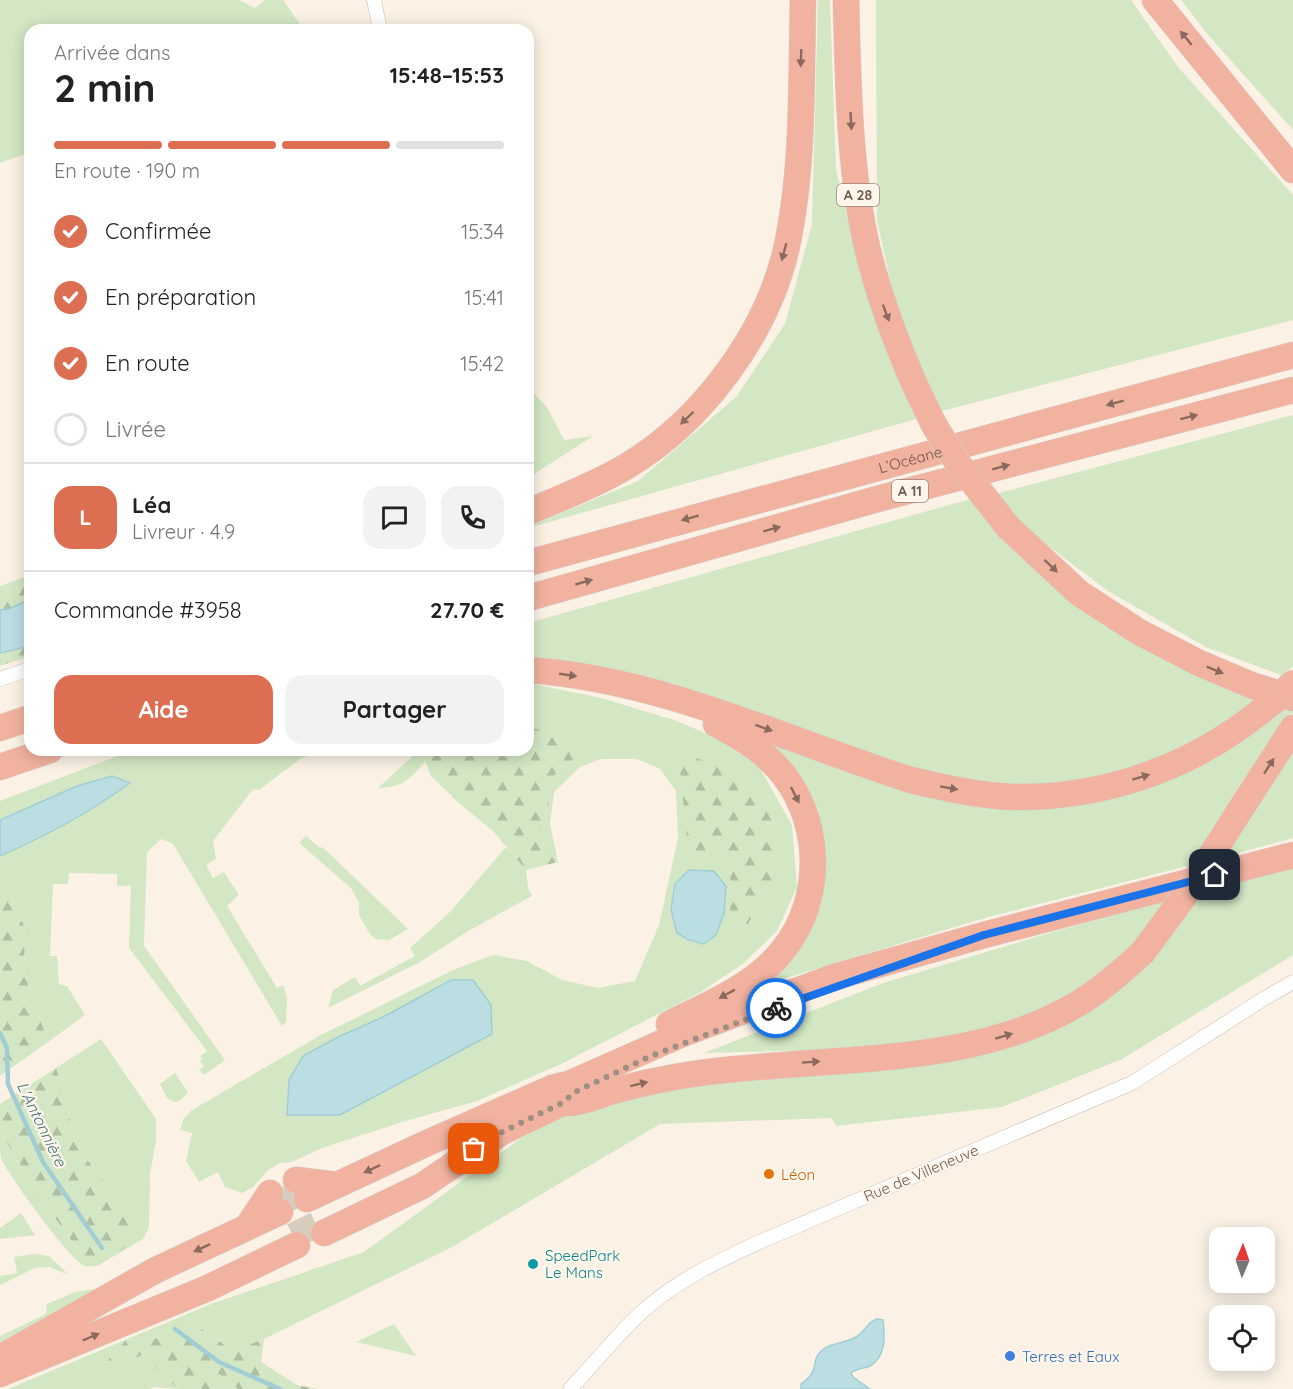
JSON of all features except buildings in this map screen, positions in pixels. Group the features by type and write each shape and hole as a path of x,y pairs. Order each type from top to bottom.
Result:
{"highway":[{"path":"534,509 628,466 671,434 704,402 753,334 786,251 793,206 798,161 803,0"},
{"name":"A 28","path":"846,0 852,133 859,202 867,250 882,303 913,381 934,425 957,462 1008,526 1079,593 1139,632 1199,663 1284,699"},
{"path":"1155,0 1293,170"},
{"path":"1216,76 1233,80 1293,146"},
{"name":"L’Océane","path":"534,561 1293,355"},
{"name":"A 11","path":"534,596 881,498 1293,390"},
{"path":"534,671 607,682 670,696 911,780 952,789 1014,796 1059,795 1090,790 1157,772 1185,760 1227,736 1284,699 1293,683"},
{"path":"557,1096 566,1076 731,993 761,972 784,949 800,921 808,900 813,875 812,844 805,814 788,782 762,753 716,724 668,706 621,693 607,682"},
{"path":"0,729 24,720"},
{"path":"356,1218 310,1207 338,1185 557,1096 575,1102 639,1084 693,1074 753,1066 921,1052 988,1041 1020,1031 1065,1011 1095,993 1143,952 1186,894 1293,728"},
{"path":"0,767 33,756"},
{"path":"0,1374 208,1288 265,1261 304,1257 330,1244 356,1218 422,1186 557,1096 569,1084 682,1034 827,980 984,935 1293,855"},
{"path":"0,1358 156,1270 248,1227 284,1219 265,1261"}],"street":[{"path":"374,0 379,24"},
{"path":"0,679 24,671"},
{"name":"Rue de Villeneuve","path":"570,1389 644,1310 705,1268 764,1240 1132,1083 1293,982"}],"green space":[{"path":"0,0 239,0 255,8 265,0 283,0 300,24 24,24 24,154 0,163"},
{"path":"818,0 830,0 836,170 858,260 920,418 534,526 638,481 736,397 785,324 812,224"},
{"path":"876,0 1131,0 1178,67 1293,195 1293,320 938,412 895,303 877,220"},
{"path":"1181,0 1293,0 1293,130 1209,36"},
{"path":"534,393 547,407 564,440 593,436 534,474"},
{"path":"1293,415 1293,666 1283,676 1206,647 1108,591 1019,524 995,494"},
{"path":"974,498 998,528 1261,698 1179,754 1086,784 964,785 534,666 534,621"},
{"path":"24,577 24,602 9,609 0,610 0,586"},
{"path":"24,647 24,658 0,666 0,653"},
{"path":"534,684 601,698 674,720 720,739 760,768 792,825 797,887 777,931 744,963 701,992 561,1064 477,1101 322,1148 292,1162 280,1163 268,1170 253,1187 242,1193 225,1187 218,1172 199,1182 186,1161 192,1133 180,1130 184,1118 192,1110 319,1036 453,970 493,955 527,961 562,980 598,988 635,981 659,925 678,838 676,791 660,769 637,759 601,759 580,767 554,792 550,824 558,862 542,836 555,774 572,763 558,734 534,728","holes":["758,791 731,898 730,874 717,847 689,858"]},
{"path":"1283,703 1293,706 1293,713 1195,864 985,918 769,983 804,931 821,844 748,733 808,756 1088,800"},
{"path":"534,728 558,734 574,749 572,763 555,774 542,836 558,862 526,870 493,831 431,776 423,756 534,756"},
{"path":"1293,747 1293,838 1220,858"},
{"path":"117,756 307,756 259,790 253,789 213,841 216,859 206,865 213,878 224,872 239,895 227,906 277,988 283,985 287,998 286,1022 282,1026 173,844 161,839 147,852 144,946 225,1060 204,1075 199,1070 204,1066 200,1061 202,1059 200,1056 207,1051 129,948 131,886 117,886 117,874 69,873 68,884 53,884 50,956 57,956 59,984 67,986 85,1015 48,1042 24,973 25,928 6,885 0,885 0,856 67,823 130,783 112,776 77,786 0,820 0,801"},
{"path":"413,756 423,756 425,762 405,781 394,786 378,788"},
{"path":"696,758 728,770 758,791 779,836 772,880 748,924 729,925 730,874 717,848 689,858 680,769"},
{"path":"306,836 332,856 408,929 389,940 376,939 370,934 359,915 359,902 351,888 299,843"},
{"path":"506,847 526,870 528,888 532,896 468,931 420,962 328,1008 333,990 355,977 360,986 415,956 410,948 450,912"},
{"path":"1293,865 1293,955 1122,1059 1002,1107 836,1126 832,1118 660,1124 452,1247 264,1339 233,1351 202,1329 166,1338 126,1340 93,1378 142,1355 178,1389 154,1387 149,1389 8,1389 211,1304 364,1252 521,1138 580,1108 640,1092 1019,1042 1200,889"},
{"path":"0,885 6,885 25,928 24,973 48,1042 0,1076"},
{"path":"1170,900 1132,950 1105,976 1006,1030 853,1049 704,1053 883,983"},
{"path":"101,1039 156,1119 156,1141 150,1174 149,1227 143,1239 97,1266 89,1267 83,1265 65,1248 6,1168 1,1159 0,1131 44,1203 85,1259 135,1222 76,1145 56,1068"},
{"path":"56,1068 76,1145 135,1222 133,1240 118,1253 100,1262 85,1259 44,1203 0,1131 0,1104"},
{"path":"175,1073 188,1092 181,1100 174,1102 167,1098 160,1084"},
{"path":"21,1213 35,1235 0,1239 0,1228"},
{"path":"35,1254 49,1256 69,1275 49,1267 35,1268 0,1285 0,1276 17,1273 14,1257"},
{"path":"94,1289 37,1327 0,1347 0,1336 46,1314 47,1304 75,1292"},
{"path":"394,1324 416,1356 356,1342"},
{"path":"202,1329 233,1351 264,1339 261,1362 297,1385 318,1389 238,1389 219,1374 206,1381 211,1389 178,1389 142,1355 91,1379 126,1340 166,1338"},
{"path":"219,1374 238,1389 211,1389 205,1381"}],"water":[{"path":"24,602 24,647 0,653 0,610 9,609"},
{"path":"112,776 130,783 67,823 0,856 0,820 77,786"},
{"path":"689,870 714,871 726,886 724,913 716,935 703,944 677,933 671,910 675,884"},
{"path":"451,980 473,980 491,1005 492,1034 340,1115 287,1115 289,1080 303,1056 383,1017"},
{"path":"877,1319 883,1320 882,1352 870,1366 851,1373 870,1389 801,1389 801,1384 811,1375 820,1352 828,1346 856,1337"}],"waterway":[{"name":"L'Antonnière","path":"0,1033 7,1048 8,1084 43,1162 102,1248"},
{"name":"L'Antonnière","path":"175,1329 219,1362 280,1389"}],"tunnel":[{"path":"276,1204 302,1192"},
{"path":"293,1236 319,1223"}],"way so far":[{"path":"474,1149 502,1132 562,1103 575,1092 651,1056 776,1008"}],"place":[{"name":"Léon","path":"769,1174"},
{"name":"SpeedPark Le Mans","path":"533,1264"},
{"name":"Terres et Eaux","path":"1010,1356"}],"route":[{"path":"776,1008 984,935 1215,875"}]}
